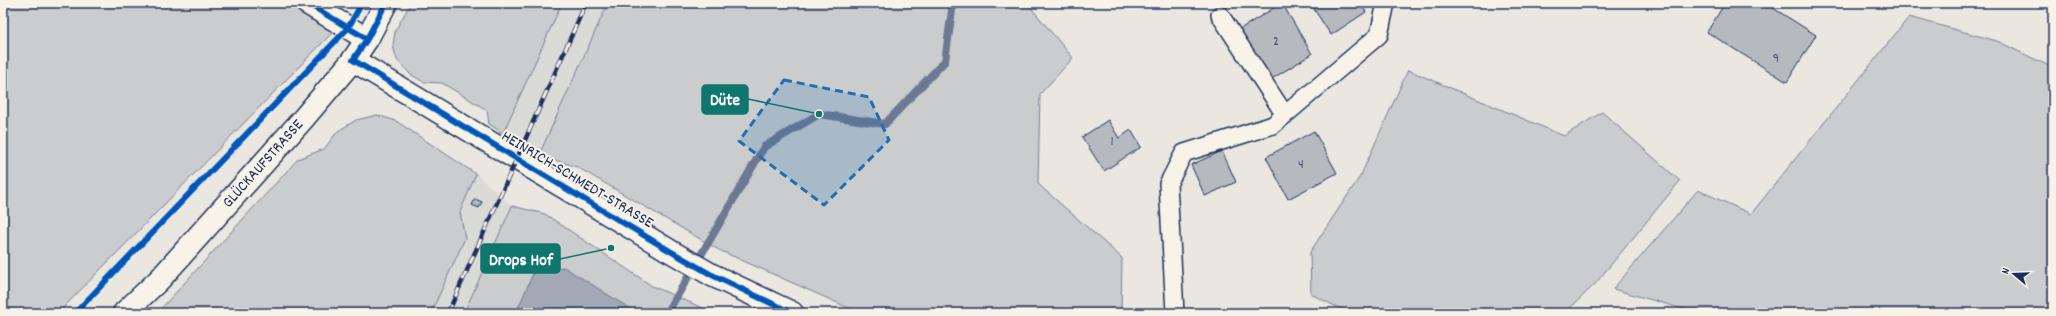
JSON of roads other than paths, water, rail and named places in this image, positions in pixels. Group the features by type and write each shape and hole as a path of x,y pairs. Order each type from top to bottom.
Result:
{"street":[{"path":"306,3 366,39"},
{"name":"GLÜCKAUFSTRASSE","path":"124,313 166,273 299,123 352,60 366,39 386,3"},
{"name":"HEINRICH-SCHMEDT-STRASSE","path":"352,60 670,251 712,274 792,313"}],"lane":[{"path":"1175,313 1168,184 1184,152 1273,125 1379,35 1386,3"},
{"path":"1220,15 1285,115"}],"waterway":[{"path":"673,313 670,308 764,147 819,114 885,124 945,61 953,3"}],"railway":[{"path":"448,313 586,3"}],"place":[{"name":"Düte","path":"819,114"},
{"name":"Drops Hof","path":"611,248"}]}
